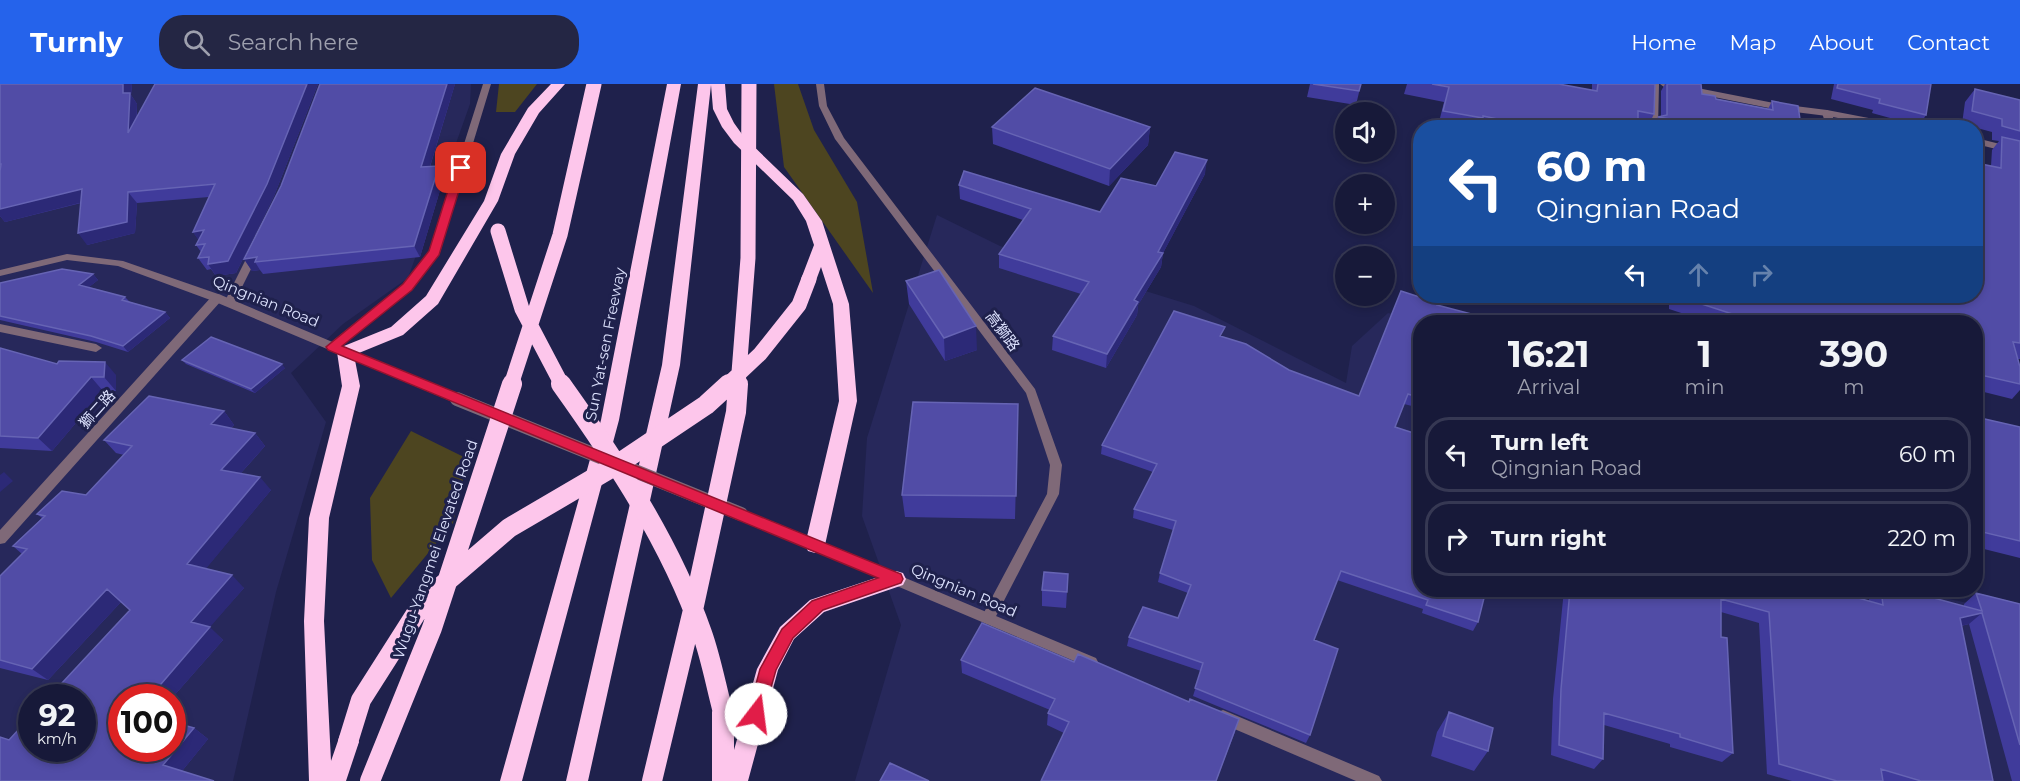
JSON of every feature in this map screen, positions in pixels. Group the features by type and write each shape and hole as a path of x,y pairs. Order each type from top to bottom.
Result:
{"highway":[{"path":"320,781 314,621 319,518 351,386 339,349 397,331 432,300 491,201 508,154 528,120 558,84"},
{"name":"Wugu-Yangmei Elevated Road","path":"370,781 432,628 557,247 594,84"},
{"name":"Sun Yat-sen Freeway","path":"511,781 610,420 674,84"},
{"path":"577,781 671,365 705,84"},
{"path":"718,84 720,109 727,124 739,141 798,196 814,221 840,304 848,401 815,545"},
{"path":"652,781 693,610 736,412 748,258 749,84"},
{"path":"491,201 522,309 557,378 618,464 668,554 702,633 723,712 723,781"},
{"path":"334,781 361,700 424,601 509,528 618,464 706,405 760,354 799,305 822,244"},
{"path":"737,781 768,669 787,633 818,606 896,579"}],"street":[{"path":"339,349 407,287 435,252 487,84"},
{"name":"高獅路","path":"820,84 823,106 840,139 1030,392 1056,465 1053,494 988,618"},
{"path":"1653,120 1655,84"},
{"path":"1664,84 1779,107 1863,120"},
{"path":"1827,113 1829,120"},
{"path":"1983,143 2020,152"},
{"name":"獅二路","path":"0,539 223,301 260,240"},
{"name":"Qingnian Road","path":"0,273 67,257 118,263 223,301 741,514 1109,669"},
{"path":"0,328 96,348"},
{"path":"1209,711 1374,781"}],"shaded area":[{"path":"0,84 471,84 470,104 408,278 343,324 291,373 326,422 276,592 233,781 0,781"},
{"path":"499,84 537,84 515,112 496,112"},
{"path":"774,84 798,84 814,130 857,202 873,293 784,167"},
{"path":"937,215 1000,246 1194,306 1346,383 1352,346 1388,313 1413,318 1413,597 1939,597 2020,614 2020,781 855,781 901,625 862,516 867,438"},
{"path":"411,431 468,459 453,523 391,598 372,560 370,498"}],"building":[{"path":"0,84 123,84 123,93 130,93 128,133 155,84 307,84 267,184 228,261 208,264 209,257 198,258 205,244 196,245 204,230 193,232 215,184 128,192 127,222 78,233 82,189 0,209"},
{"path":"320,84 447,84 421,167 439,166 414,246 255,262 257,257 244,259 281,186"},
{"path":"1313,84 1361,84 1359,91"},
{"path":"1432,84 1559,84 1597,91 1598,84 1655,84 1654,114 1638,111 1638,120 1502,120 1483,116 1483,118 1443,111 1449,87"},
{"path":"1667,84 1701,84 1702,94 1715,96 1716,99 1773,110 1772,101 1798,106 1800,120 1670,120 1658,117 1667,115"},
{"path":"1838,84 1931,84 1926,115 1879,103 1880,99 1837,88"},
{"path":"1035,88 1150,127 1110,169 992,127"},
{"path":"1975,89 2020,100 2020,131 2002,126 2002,119 1972,111"},
{"path":"2002,137 2020,141 2020,343 2013,342 2020,367 2020,384 1983,376 1983,315 1735,315 1699,303 1983,303 1983,164 2001,168"},
{"path":"1175,152 1207,160 1158,252 1163,253 1134,300 1138,302 1107,354 1053,336 1089,282 999,254 1031,209 959,185 964,171 1100,212 1121,178 1156,186"},
{"path":"62,269 93,274 79,285 125,297 122,300 165,312 123,346 91,336 0,316 0,283"},
{"path":"939,270 976,326 944,338 906,281"},
{"path":"1401,291 1413,295 1413,303 1438,303 1437,305 1475,315 1413,315 1413,396 1408,394 1395,427 1413,433 1413,595 1341,571 1314,640 1338,649 1310,735 1195,688 1203,663 1129,637 1143,607 1178,618 1191,585 1160,573 1176,521 1134,509 1157,464 1102,445 1174,311 1225,327 1220,336 1246,344 1289,370 1359,396"},
{"path":"211,337 282,364 251,389 182,360"},
{"path":"0,348 57,364 59,361 105,362 104,377 91,377 38,438 0,436"},
{"path":"149,396 224,411 211,424 255,433 221,470 260,477 187,564 232,575 191,622 210,627 161,684 108,684 108,762 166,762 163,765 214,781 0,781 0,737 9,740 18,730 18,762 96,762 96,684 61,684 130,610 107,589 32,669 0,660 0,576 27,549 13,546 45,516 37,514 62,491 86,495 132,446 104,440"},
{"path":"913,402 1018,404 1016,496 902,495"},
{"path":"1983,419 2020,427 2020,541 1983,532"},
{"path":"1044,572 1068,574 1067,592 1042,590"},
{"path":"1983,595 2020,604 2020,745 1982,613 1960,618 1993,781 1921,781 1881,769 1883,781 1837,781 1779,764 1769,612 1721,599 1721,637 1727,638 1733,753 1680,737 1680,734 1604,713 1603,759 1559,745 1561,689 1569,597 1855,597 1883,605 1882,597 1930,597 1982,611 1977,597 1983,597"},
{"path":"1419,597 1484,597 1478,622 1426,605 1428,600"},
{"path":"982,623 1074,662 1078,654 1189,702 1190,699 1239,719 1216,781 1041,781 1069,722 1048,713 1055,699 961,660"},
{"path":"1449,712 1493,728 1488,751 1443,736"},
{"path":"186,726 194,728 186,738"},
{"path":"890,763 929,781 880,781"}],"route":[{"path":"461,168 435,252 407,287 333,347 896,579 818,606 787,633 768,669 756,714"}]}
